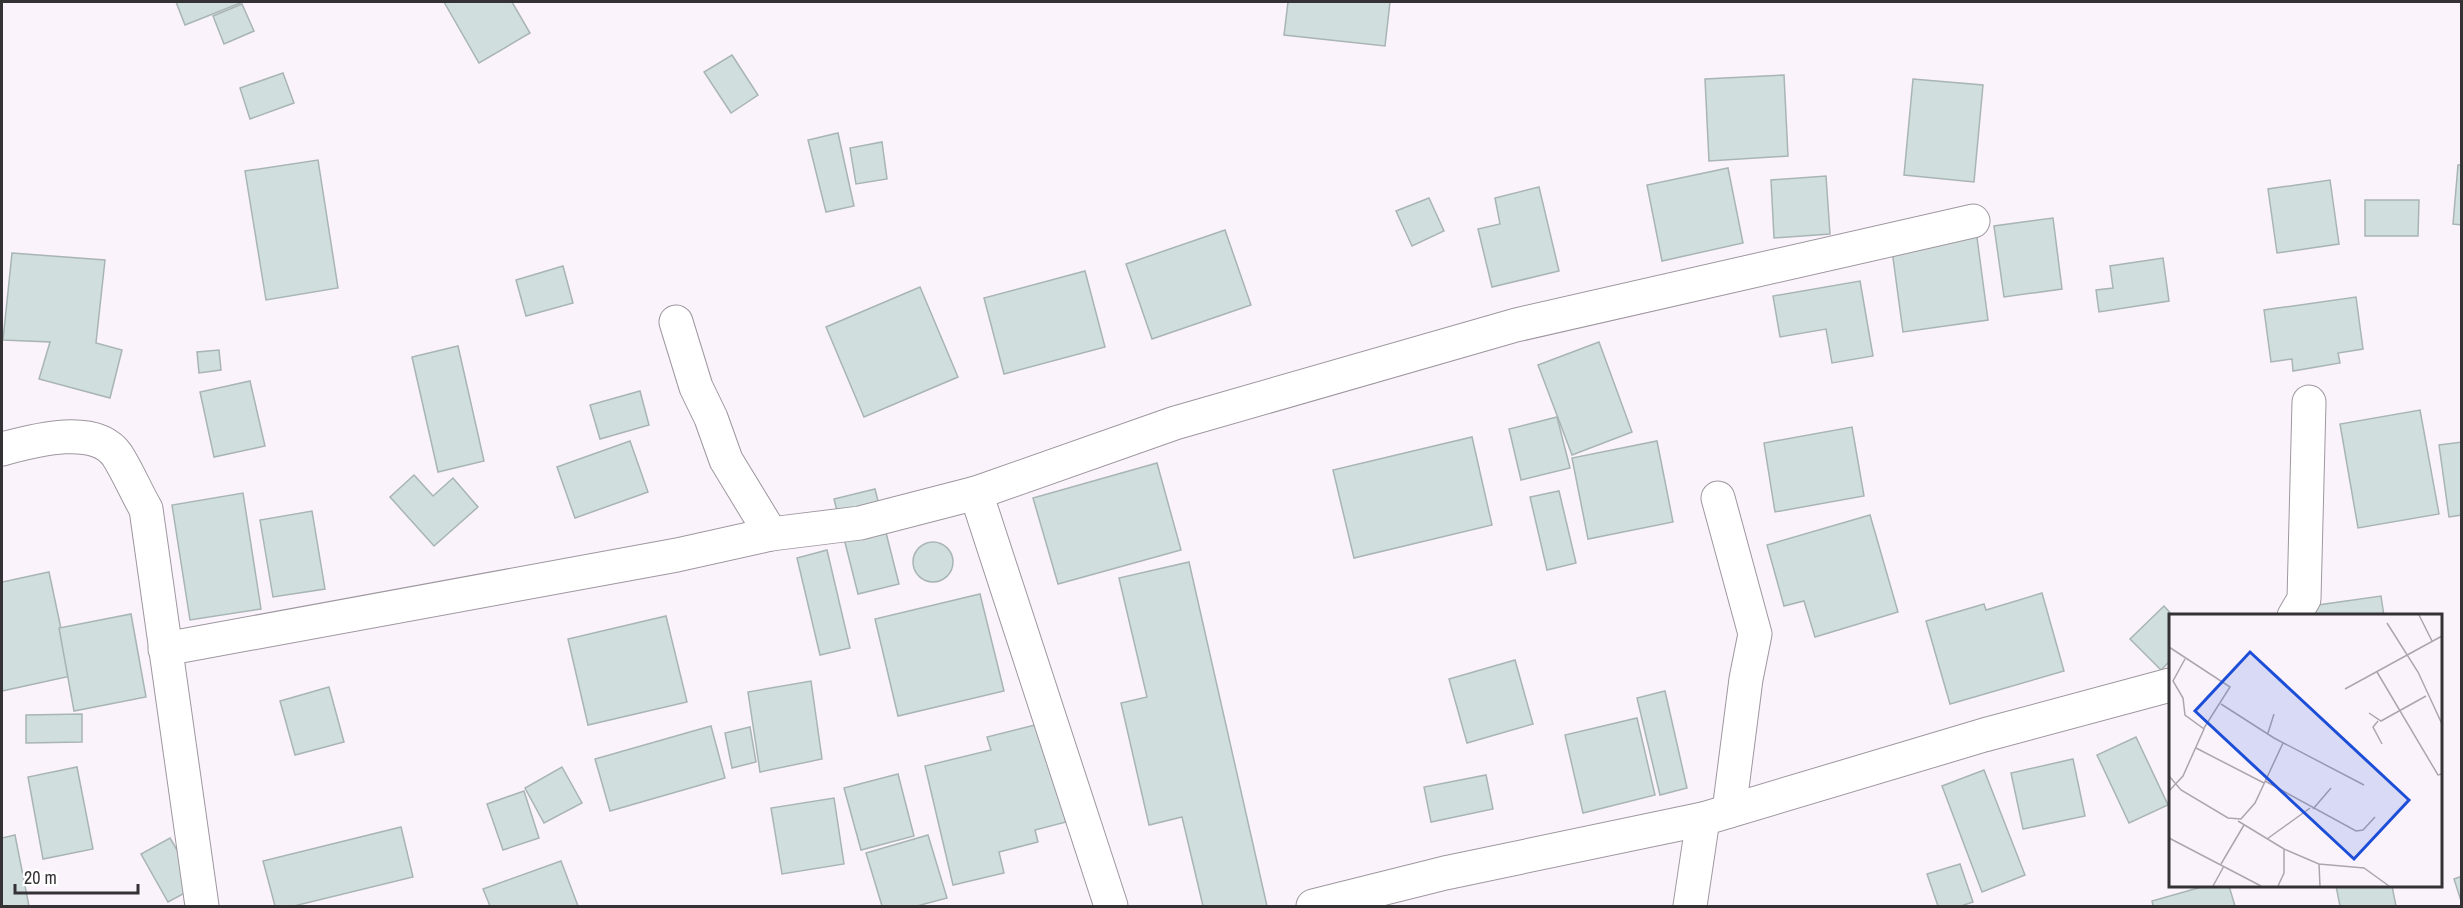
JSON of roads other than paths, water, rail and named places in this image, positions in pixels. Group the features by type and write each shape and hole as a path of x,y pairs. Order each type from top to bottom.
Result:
{"street":[{"path":"165,649 677,555 771,534 860,523 976,493 1175,423 1516,325 1973,221"},
{"path":"676,322 696,387 711,418 726,460 771,534"},
{"path":"2295,614 2304,600 2309,402"},
{"path":"2,449 50,437 85,438 103,445 116,453 146,509 202,906"},
{"path":"976,493 1111,906"},
{"path":"1690,906 1716,815 1755,634 1718,498"},
{"path":"1313,906 1445,873 1716,815 1984,735 2169,685"}]}
